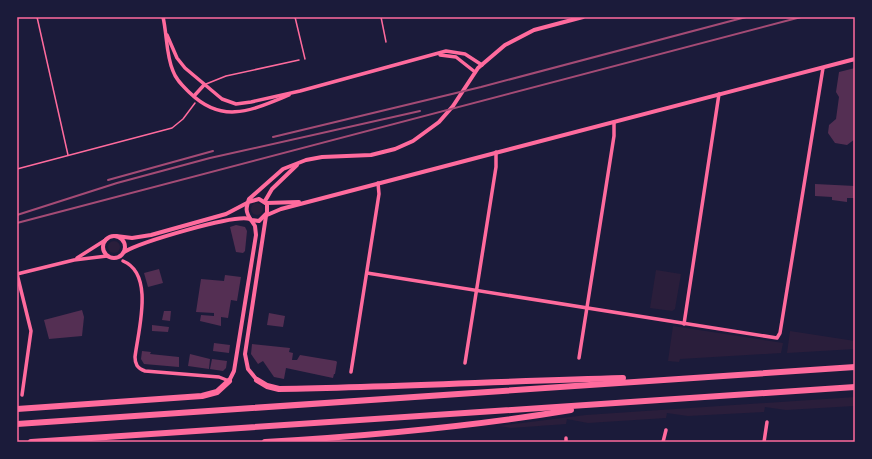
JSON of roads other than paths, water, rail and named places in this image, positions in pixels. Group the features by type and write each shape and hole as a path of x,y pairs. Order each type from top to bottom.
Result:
{"highway":[{"path":"17,424 855,367"},
{"path":"257,380 267,386 279,389 392,388 506,381 713,376"},
{"path":"17,409 202,396 216,392 229,381"},
{"path":"31,442 855,387"},
{"path":"265,442 385,434 499,422 602,405"}],"street":[{"path":"163,17 167,35 169,59 173,73 194,96 204,104 222,111 236,113 249,110 300,91"},
{"path":"116,236 124,242 123,261 132,266 137,274 143,294 135,357 136,365 145,371 219,377 229,381 234,370 256,232 246,211 251,196 262,189 280,171 298,163 318,157 371,155 395,149 422,136 445,116 475,70 505,45 522,35 583,17"},
{"path":"167,35 181,64 204,85 222,98 236,104 300,91 446,52 459,52 468,55 482,65"},
{"path":"433,56 447,55 456,57 475,70"},
{"path":"22,395 31,331 17,274 74,260 107,256 116,258 144,242 199,227 238,218 260,221 266,215 281,209 855,59"},
{"path":"367,273 476,289 777,338 780,333 823,68"},
{"path":"194,96 204,85"},
{"path":"684,324 719,94"},
{"path":"579,358 614,136 614,122"},
{"path":"465,363 496,167 496,152"},
{"path":"257,380 250,372 245,362 257,272 268,207 266,202 272,189 298,163"},
{"path":"351,372 379,194 378,183"},
{"path":"74,260 107,239 116,236 132,238 151,235 226,214 248,202 259,199 266,202 313,201"},
{"path":"107,239 103,246 107,256"},
{"path":"250,274 257,272"},
{"path":"239,337 248,334"},
{"path":"764,442 767,422"},
{"path":"663,442 666,430"}],"lane":[{"path":"37,17 68,155"},
{"path":"295,17 305,59"},
{"path":"381,17 386,42"},
{"path":"204,85 226,76 299,60"},
{"path":"17,169 172,128 183,120 195,103"}],"railway":[{"path":"273,137 481,87 746,17"},
{"path":"17,223 801,17"},
{"path":"17,215 117,183 210,158 420,111"},
{"path":"108,180 213,151"}]}
